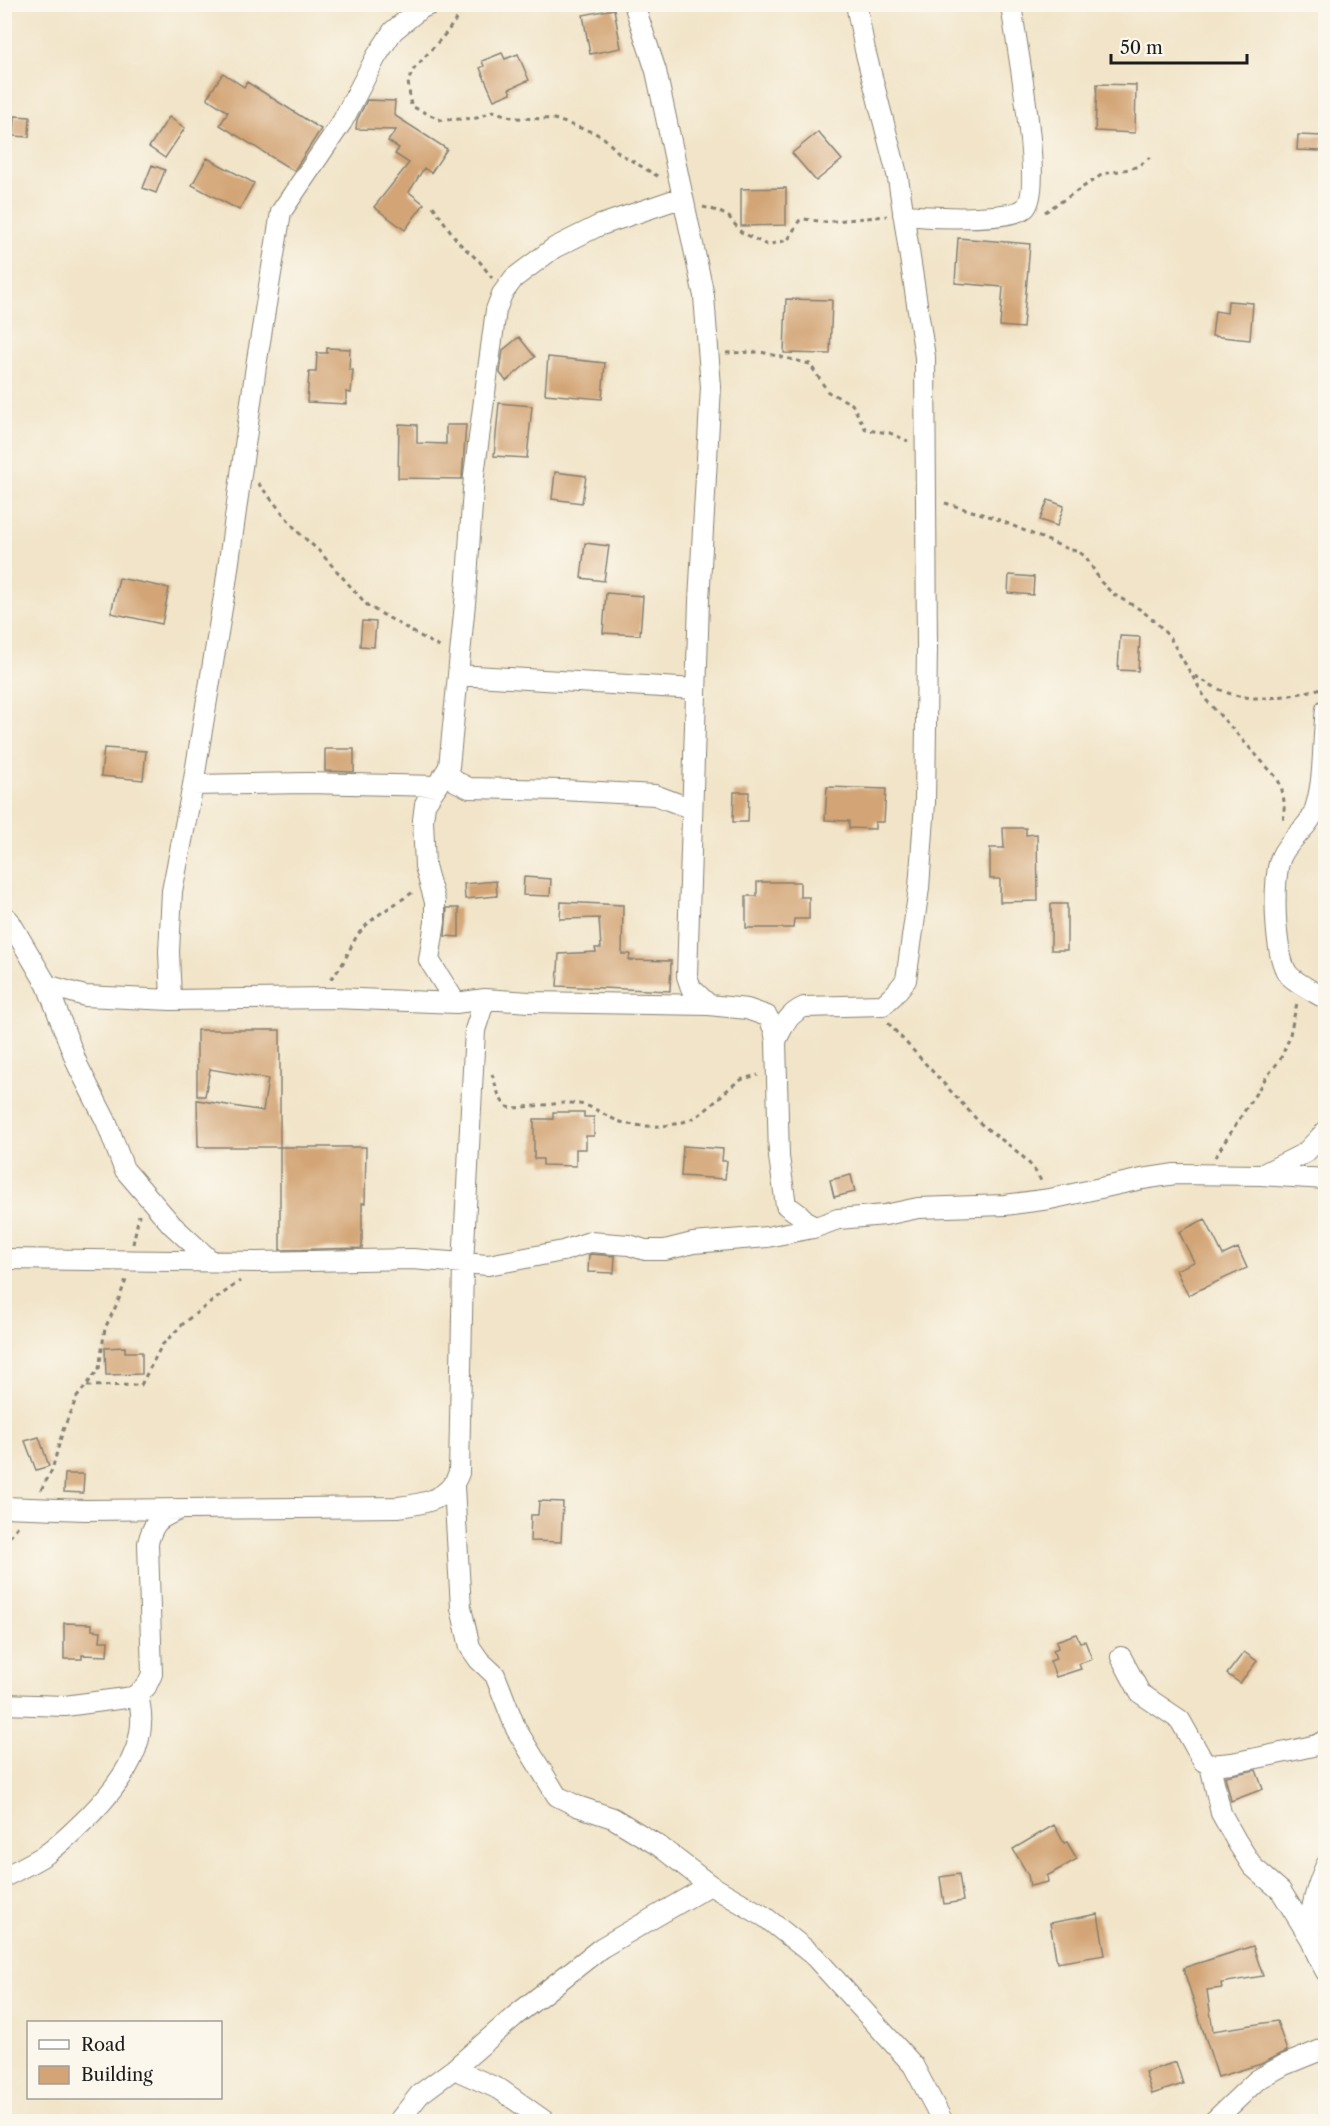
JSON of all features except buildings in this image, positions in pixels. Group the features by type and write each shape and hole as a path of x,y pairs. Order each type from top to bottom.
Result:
{"street":[{"path":"171,1000 169,952 172,891 193,785 225,590 263,319 281,212 342,122 376,57 393,31 420,9 431,4"},
{"path":"634,4 656,71 683,196 704,296 709,357 711,387 699,601 687,976 691,988 710,1005"},
{"path":"776,1041 787,1019 795,1011 804,1007 882,1005 894,995 906,980 919,888 926,747 925,357 898,178 865,50 856,4"},
{"path":"903,213 918,217 990,217 1017,213 1026,207 1032,175 1027,116 1011,4"},
{"path":"456,1003 429,960 435,922 435,902 425,866 423,820 425,804 442,778 459,667 474,475 496,310 502,294 514,278 554,248 598,226 683,196"},
{"path":"459,667 696,689"},
{"path":"1326,709 1318,823 1281,857 1276,890 1277,941 1287,973 1326,999"},
{"path":"193,785 442,778 469,788 655,795 692,809"},
{"path":"4,916 9,920 47,986 78,1066 106,1121 124,1169 172,1225 210,1260"},
{"path":"47,986 85,996 171,1000 312,998 456,1003 485,999 529,1002 710,1005 747,1009 767,1016 774,1029 780,1157 786,1205 813,1228"},
{"path":"485,999 475,1030 463,1264 459,1473 454,1486 461,1608 470,1647 479,1660 495,1675 516,1729 557,1796 577,1806 613,1818 659,1846 710,1885 765,1917 814,1956 912,2065 944,2121"},
{"path":"1261,1175 1305,1153 1326,1131"},
{"path":"4,1259 257,1262 412,1259 488,1265 563,1251 590,1242 629,1245 645,1251 665,1250 693,1243 767,1237 813,1228 838,1219 885,1215 918,1208 1005,1205 1050,1199 1175,1174 1261,1175 1326,1179"},
{"path":"4,1507 398,1507 420,1505 439,1497 454,1486"},
{"path":"4,1704 65,1706 110,1701 133,1697 146,1687 152,1674 148,1544 152,1528 163,1517 182,1508"},
{"path":"1121,1657 1140,1693 1180,1720 1203,1761 1210,1765 1286,1752 1317,1745 1326,1740"},
{"path":"4,1877 47,1854 109,1795 134,1756 142,1720 141,1705 137,1694"},
{"path":"1210,1765 1221,1814 1253,1867 1281,1891 1312,1941 1326,1972"},
{"path":"1312,1941 1312,1908 1317,1885 1326,1865"},
{"path":"398,2121 420,2094 454,2069 516,2015 601,1948 710,1885"},
{"path":"1213,2121 1263,2076 1284,2065 1326,2049"},
{"path":"454,2069 501,2091 546,2121"}],"path":[{"path":"467,4 447,32 414,69 408,81 411,106 441,120 477,118 493,111 514,118 554,119 584,128 604,138 619,153 653,172 683,196 729,217 741,232 767,245 788,240 799,221 804,219 831,221 903,213"},
{"path":"1017,213 1044,212 1104,174 1139,166 1150,157"},
{"path":"433,206 458,242 488,272 495,288 496,310"},
{"path":"709,357 730,352 761,352 810,364 828,392 852,404 866,430 890,433 925,450"},
{"path":"241,471 262,486 298,532 319,551 368,606 459,667"},
{"path":"926,499 952,504 992,517 1079,552 1086,557 1101,582 1113,594 1141,610 1156,622 1170,638 1207,701 1277,778 1283,789 1284,808 1279,838 1281,857"},
{"path":"1193,675 1227,693 1246,698 1292,695 1326,687"},
{"path":"312,998 337,973 359,934 381,914 422,885 428,876"},
{"path":"1203,1174 1230,1136 1267,1076 1280,1060 1289,1039 1298,1005 1287,973"},
{"path":"873,1005 980,1123 1019,1152 1036,1171 1050,1199"},
{"path":"489,1064 500,1097 506,1106 514,1109 547,1103 588,1105 617,1121 637,1125 665,1125 687,1121 707,1110 742,1079 777,1068"},
{"path":"33,1508 51,1470 63,1430 78,1397 99,1369 105,1328 128,1276 145,1194"},
{"path":"86,1386 141,1385 162,1345 187,1320 240,1280 257,1262"}]}
